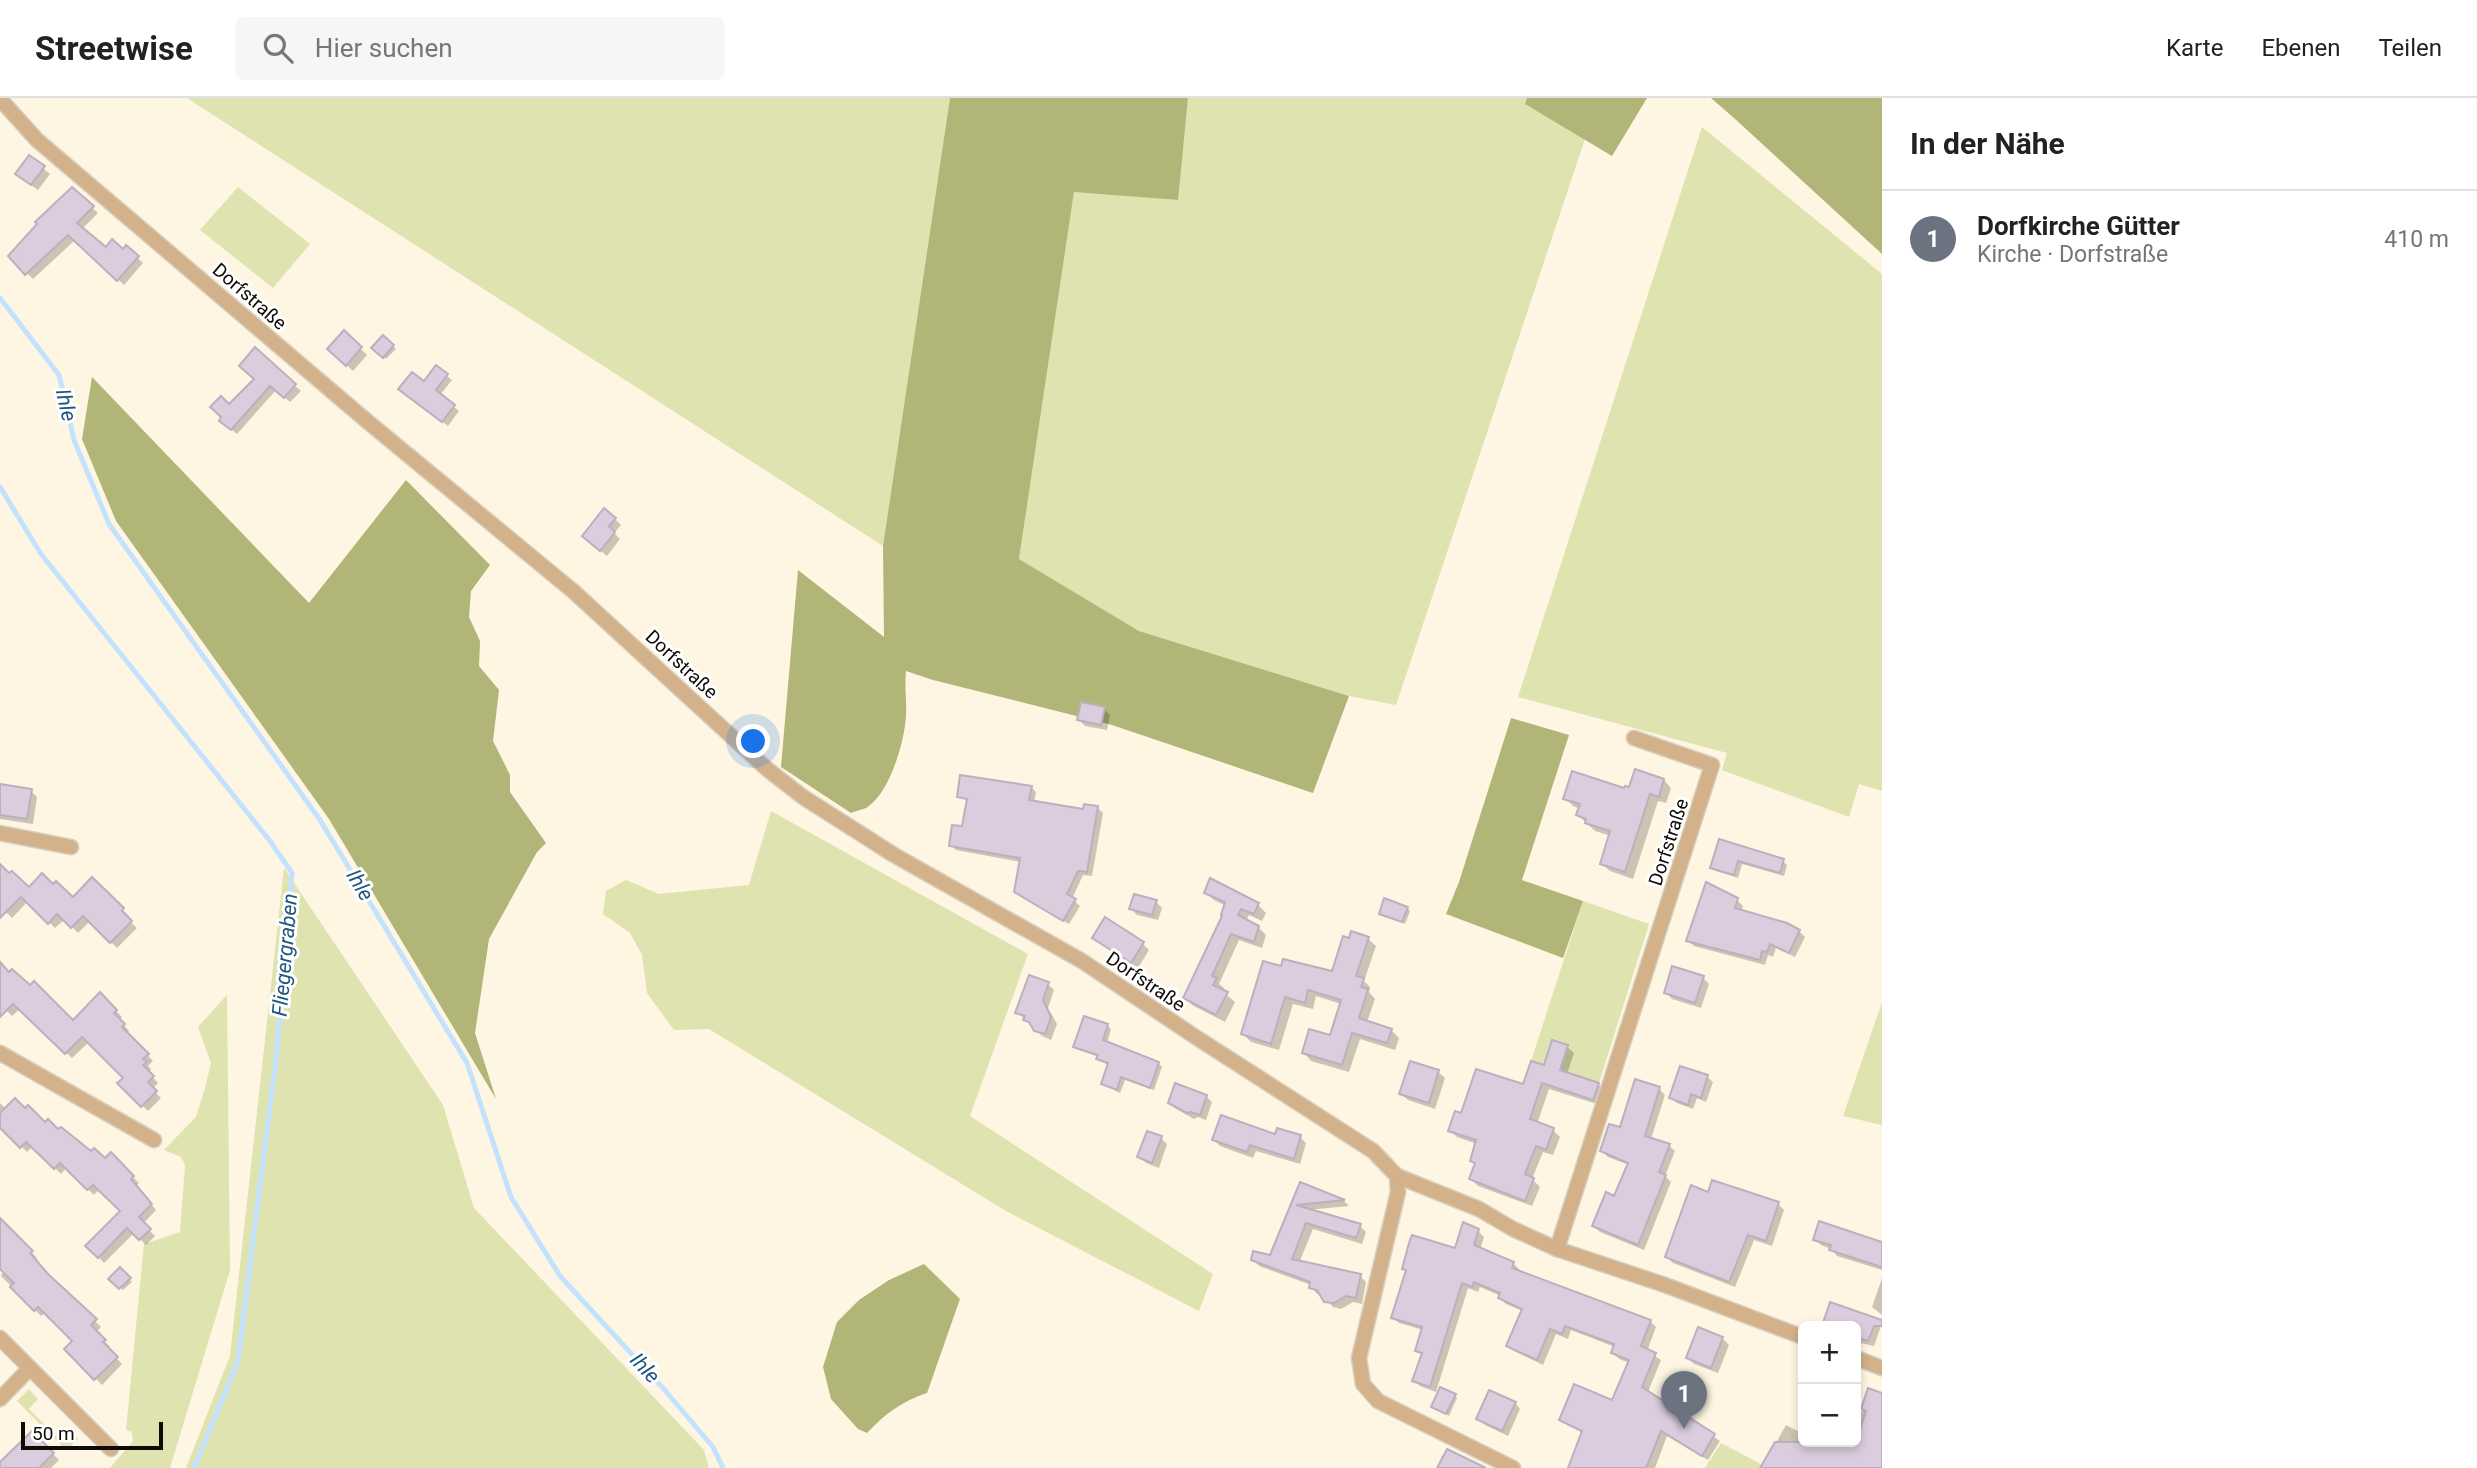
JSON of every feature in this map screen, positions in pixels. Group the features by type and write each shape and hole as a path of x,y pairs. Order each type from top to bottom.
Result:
{"street":[{"name":"Dorfstraße","path":"0,99 37,140 368,422 583,600 767,769 803,797 894,855 1082,961 1373,1151 1397,1176 1479,1209 1556,1249 1665,1285 1798,1336"},
{"name":"Dorfstraße","path":"1556,1249 1712,765 1634,738"},
{"path":"0,833 71,846"},
{"path":"0,1053 154,1140"},
{"path":"1397,1176 1395,1209 1359,1358 1363,1384 1378,1401 1513,1468"},
{"path":"0,1338 111,1449"},
{"path":"1861,1360 1882,1368"},
{"path":"0,1399 30,1368"}],"green space":[{"path":"187,98 950,98 883,546"},
{"path":"950,98 1188,98 1178,200 1074,192 1019,559 1139,631 1349,696 1313,793 1112,725 906,671 906,718 901,746 893,771 874,802 851,813 781,767 798,570 884,637 883,546"},
{"path":"1188,98 1527,98 1525,104 1585,139 1396,705 1349,696 1139,631 1019,559 1074,191 1177,200"},
{"path":"1527,98 1647,98 1612,156 1525,104"},
{"path":"1711,98 1882,98 1882,254 1734,118"},
{"path":"1702,127 1882,274 1882,791 1859,784 1849,817 1722,770 1727,753 1518,697"},
{"path":"238,187 310,244 273,288 200,230"},
{"path":"92,377 309,603 406,480 490,565 471,591 469,617 480,641 479,666 499,690 493,741 510,775 510,792 546,843 537,852 489,939 475,1033 496,1099 329,819 116,521 82,439"},
{"path":"1511,718 1569,735 1522,880 1583,901 1563,958 1446,914 1459,882"},
{"path":"771,811 1028,954 970,1116 1213,1274 1199,1311 1006,1211 709,1029 674,1030 647,993 642,955 630,933 603,914 606,891 626,880 659,894 749,885"},
{"path":"284,868 443,1105 474,1208 704,1450 709,1468 186,1468 230,1356"},
{"path":"1583,901 1649,924 1599,1083 1531,1061"},
{"path":"227,995 230,1270 170,1468 110,1468 133,1441 132,1432 126,1430 144,1244 180,1232 185,1165 181,1157 164,1150 196,1117 211,1063 198,1027"},
{"path":"1882,1002 1882,1125 1843,1116"},
{"path":"924,1264 960,1299 927,1393 894,1409 867,1433 858,1429 831,1399 823,1367 837,1322 859,1300 889,1280"},
{"path":"29,1389 38,1399 29,1409 59,1439 69,1430 78,1439 66,1450 17,1401"},
{"path":"1721,1443 1761,1464 1759,1468 1705,1468"}],"building":[{"path":"29,155 45,166 31,185 15,174"},
{"path":"72,187 94,206 77,223 106,247 112,239 123,249 126,245 139,256 117,281 68,235 25,275 8,256 37,224 35,222"},
{"path":"344,330 362,347 346,366 327,349"},
{"path":"383,335 394,345 383,358 371,348"},
{"path":"255,347 296,384 284,398 270,386 231,430 219,421 221,417 210,407 221,396 229,404 254,379 239,366"},
{"path":"436,365 448,374 436,390 455,405 442,422 398,389 412,372 424,381"},
{"path":"604,508 616,518 609,526 615,532 600,551 582,536"},
{"path":"1081,702 1105,707 1101,725 1077,720"},
{"path":"1635,769 1664,779 1659,797 1650,794 1625,872 1600,864 1610,831 1585,823 1586,819 1576,815 1580,804 1563,799 1572,771 1624,788 1629,787"},
{"path":"960,775 1032,786 1029,800 1083,809 1084,804 1098,806 1087,872 1078,871 1067,894 1076,899 1063,921 1014,892 1020,858 949,846 952,825 962,826 967,799 957,797"},
{"path":"0,784 32,789 27,819 0,815"},
{"path":"1719,839 1784,859 1780,873 1738,861 1734,875 1710,868"},
{"path":"0,864 29,887 42,873 53,884 56,881 73,897 92,877 124,908 122,911 132,921 110,943 83,916 71,928 57,914 48,924 21,897 0,918"},
{"path":"1210,878 1259,903 1254,914 1241,909 1238,915 1259,926 1254,942 1231,934 1212,976 1217,978 1213,985 1228,992 1216,1015 1183,998 1222,916 1225,902 1204,893"},
{"path":"1706,882 1738,898 1735,908 1787,923 1800,930 1789,953 1770,944 1767,952 1762,951 1760,960 1686,941"},
{"path":"1134,894 1157,900 1152,915 1129,909"},
{"path":"1384,898 1408,907 1402,922 1379,914"},
{"path":"1105,917 1144,942 1131,963 1092,938"},
{"path":"1351,931 1369,937 1356,976 1364,978 1361,987 1368,989 1359,1018 1392,1029 1387,1043 1352,1033 1342,1065 1302,1053 1309,1029 1330,1035 1341,1000 1308,990 1305,1003 1285,997 1271,1044 1241,1034 1263,961 1281,966 1283,959 1332,971 1343,936 1349,938"},
{"path":"0,962 9,972 12,969 30,985 34,981 73,1020 100,992 117,1010 114,1013 125,1024 122,1027 149,1054 143,1059 147,1062 143,1065 154,1076 148,1082 157,1091 141,1107 117,1083 123,1078 82,1037 65,1054 13,1004 0,1017"},
{"path":"1672,966 1704,976 1695,1003 1664,993"},
{"path":"1029,975 1049,982 1043,1000 1051,1017 1045,1034 1034,1031 1029,1022 1023,1020 1025,1016 1015,1013"},
{"path":"1084,1016 1108,1024 1103,1040 1159,1062 1150,1088 1121,1077 1117,1090 1101,1084 1108,1063 1096,1059 1098,1055 1073,1047"},
{"path":"1552,1040 1568,1045 1560,1070 1599,1083 1593,1100 1542,1083 1530,1119 1554,1128 1546,1150 1536,1146 1525,1174 1534,1178 1525,1201 1469,1179 1475,1163 1470,1161 1476,1140 1448,1131 1455,1111 1461,1113 1476,1069 1523,1084 1531,1061 1544,1065"},
{"path":"1410,1061 1439,1070 1429,1103 1399,1094"},
{"path":"1680,1066 1708,1075 1701,1098 1691,1094 1688,1105 1669,1098"},
{"path":"1635,1079 1660,1087 1645,1136 1670,1144 1659,1172 1666,1175 1638,1245 1592,1226 1606,1192 1614,1196 1628,1163 1600,1151 1609,1124 1620,1127"},
{"path":"1175,1083 1207,1095 1200,1115 1187,1113 1168,1103"},
{"path":"15,1098 25,1108 28,1105 45,1122 48,1119 58,1129 61,1127 91,1151 94,1148 105,1158 111,1152 134,1176 131,1179 152,1204 139,1217 151,1229 139,1240 127,1228 98,1258 85,1246 120,1211 93,1185 87,1190 60,1163 54,1169 26,1142 20,1148 0,1128 0,1113"},
{"path":"1221,1115 1275,1134 1277,1128 1301,1135 1294,1159 1250,1145 1247,1152 1212,1140"},
{"path":"1147,1131 1162,1136 1152,1163 1137,1157"},
{"path":"1712,1180 1779,1202 1766,1241 1748,1235 1729,1282 1665,1257 1691,1185 1708,1192"},
{"path":"1300,1182 1345,1200 1296,1205 1361,1224 1356,1238 1306,1223 1292,1259 1361,1274 1356,1298 1346,1296 1334,1303 1324,1302 1317,1290 1309,1288 1310,1282 1251,1260 1253,1251 1270,1255"},
{"path":"0,1218 33,1251 30,1253 48,1274 97,1319 91,1325 118,1357 94,1380 64,1349 72,1341 38,1307 34,1311 10,1287 14,1283 0,1269"},
{"path":"1819,1221 1882,1242 1882,1267 1829,1250 1831,1245 1813,1240"},
{"path":"1463,1222 1479,1229 1474,1245 1514,1262 1512,1268 1651,1320 1641,1346 1656,1353 1642,1387 1715,1434 1702,1456 1661,1431 1646,1468 1568,1468 1582,1431 1559,1420 1574,1384 1612,1400 1629,1360 1611,1353 1614,1344 1565,1326 1562,1334 1550,1329 1537,1360 1506,1346 1522,1309 1498,1298 1500,1293 1474,1282 1472,1287 1462,1283 1430,1387 1412,1381 1422,1353 1415,1351 1422,1327 1391,1318 1406,1270 1402,1269 1409,1243 1412,1235 1455,1248"},
{"path":"120,1267 131,1278 119,1289 108,1279"},
{"path":"1830,1302 1882,1320 1882,1326 1874,1326 1868,1341 1861,1339 1861,1321 1824,1321"},
{"path":"1698,1327 1723,1337 1711,1368 1686,1358"},
{"path":"1440,1387 1456,1394 1446,1414 1431,1407"},
{"path":"1868,1388 1882,1393 1882,1468 1760,1468 1775,1442 1798,1442 1798,1447 1861,1447 1861,1426 1866,1411 1861,1409"},
{"path":"1489,1390 1516,1402 1502,1431 1476,1419"},
{"path":"32,1431 54,1453 39,1468 0,1468 0,1462"},
{"path":"1447,1449 1486,1468 1437,1468"}],"waterway":[{"name":"Ihle","path":"0,298 59,375 74,440 109,524 320,820 467,1063 511,1197 560,1276 713,1447 723,1468"},
{"name":"Fliegergraben","path":"0,487 41,554 270,841 292,873 276,1059 238,1361 194,1468"}],"place":[{"name":"Dorfkirche Gütter","path":"1684,1429"}]}
